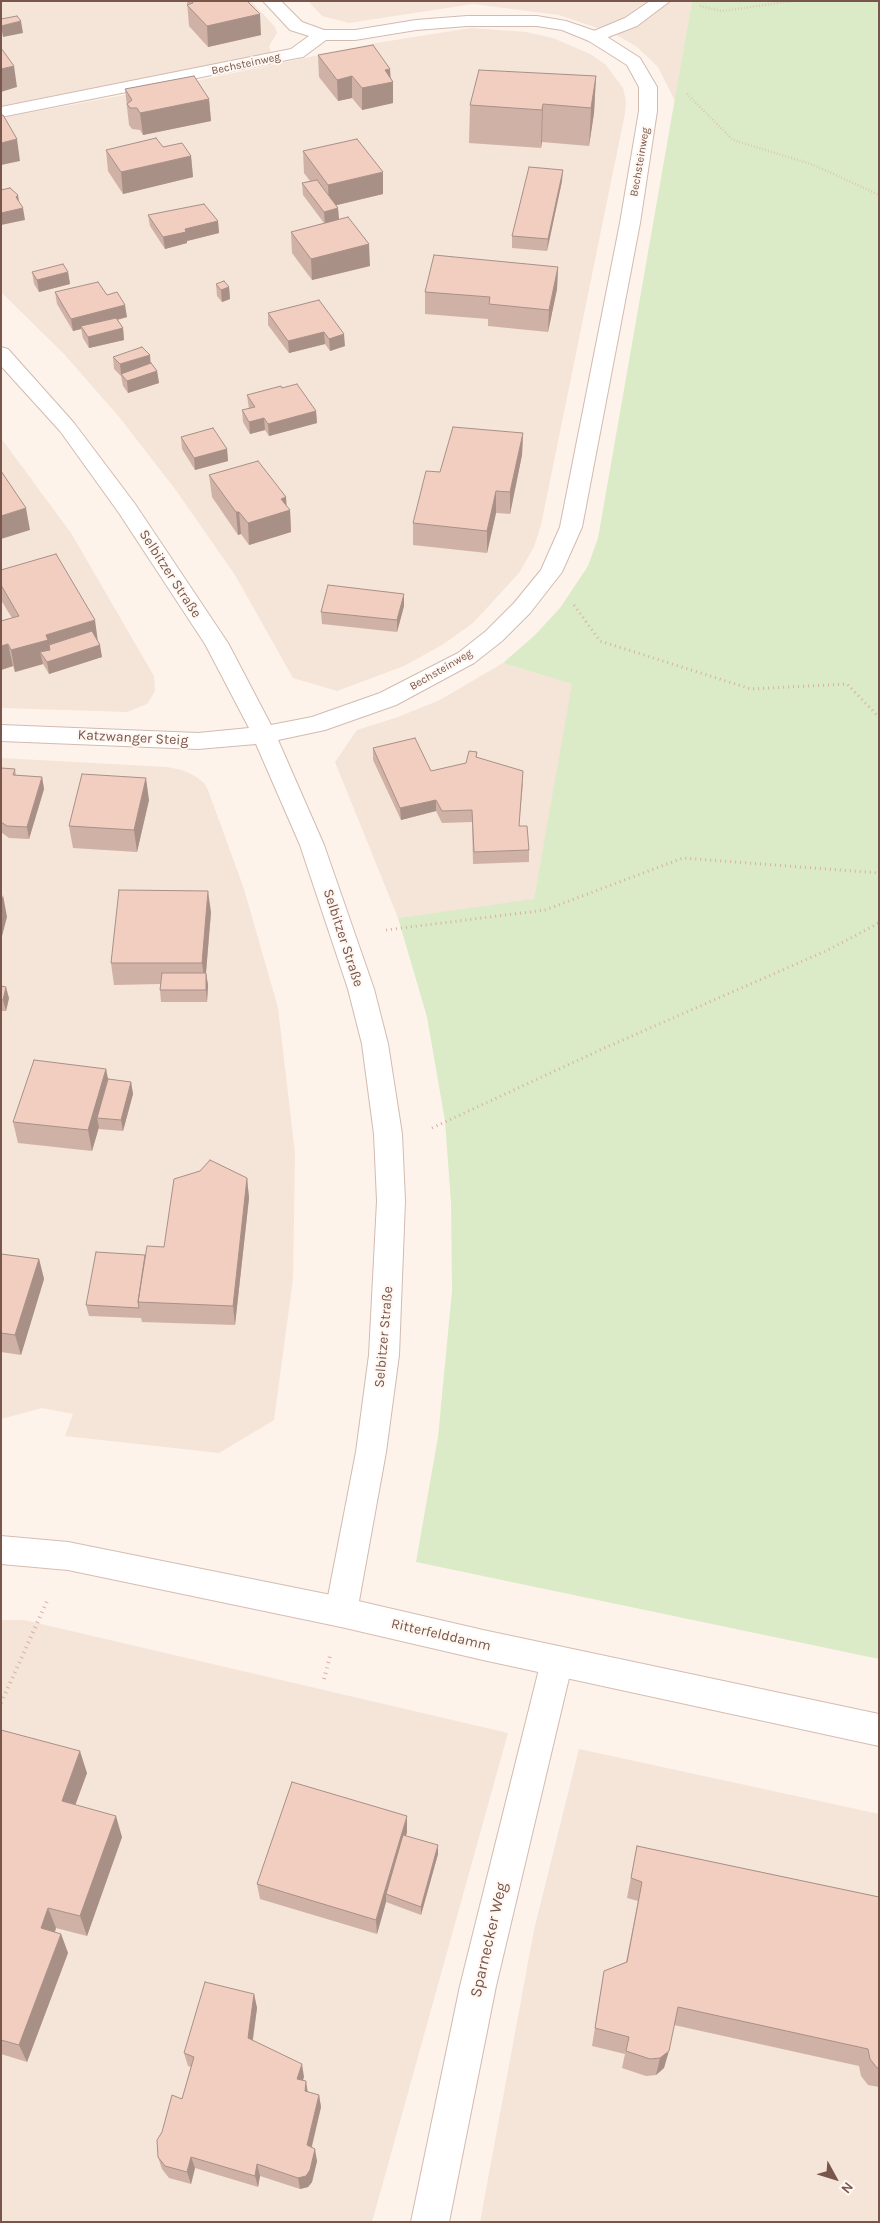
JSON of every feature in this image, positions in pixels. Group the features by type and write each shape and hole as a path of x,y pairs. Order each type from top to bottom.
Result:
{"street":[{"path":"271,1 296,26 322,35"},
{"path":"595,37 631,22 662,1"},
{"name":"Bechsteinweg","path":"1,112 74,99 298,52 322,35 355,36 416,25 467,21 537,21 566,26 595,37 634,62 648,87 648,111 633,204 573,517 564,545 551,572 522,608 494,636 466,658 422,683 388,699 317,724 264,735"},
{"name":"Selbitzer Straße","path":"1,353 67,427 127,509 216,643 264,735 312,845 344,936 375,1044 388,1134 391,1200 389,1279 384,1355 371,1452 341,1612"},
{"name":"Katzwanger Steig","path":"1,733 198,741 264,735"},
{"name":"Ritterfelddamm","path":"1,1550 68,1556 341,1612 556,1661 879,1730"},
{"name":"Sparnecker Weg","path":"430,2222 478,1986 556,1661"}],"path":[{"path":"693,5 722,11 792,1"},
{"path":"648,87 685,92 733,140 814,165 879,195"},
{"path":"551,572 600,641 751,689 846,684 879,717"},
{"path":"344,936 545,910 683,858 879,873"},
{"path":"388,1134 438,1127 600,1050 828,950 879,924"},
{"path":"1,1703 50,1593"}],"shaded area":[{"path":"1,1 251,1 275,27 277,33 269,46 271,53 1,106"},
{"path":"308,1 692,1 675,101 658,67 637,47 615,34 559,15 473,4 349,23 322,16"},
{"path":"471,28 526,32 553,38 590,54 606,65 623,88 626,101 625,113 541,525 534,547 519,573 473,623 442,645 404,666 337,691 293,678 235,575 175,489 120,418 64,354 1,292 1,118 167,87 376,43"},
{"path":"1,438 71,533 154,676 155,691 147,704 127,712 1,708"},
{"path":"503,663 573,684 534,900 398,918 335,762 357,730 398,717 440,700"},
{"path":"1,758 167,767 182,770 195,776 204,783 208,790 244,889 278,1008 295,1153 293,1279 274,1420 219,1453 65,1436 73,1414 42,1408 1,1419"},
{"path":"1,1620 24,1620 508,1733 372,2222 1,2222"},
{"path":"579,1749 879,1814 879,2222 480,2222 534,1930"}],"green space":[{"path":"692,1 879,1 879,1659 416,1562 438,1437 452,1291 451,1203 445,1121 427,1017 398,918 534,899 572,684 503,663 535,635 560,608 588,566 598,538"}],"building":[{"path":"192,1 247,1 260,14 207,26 187,5 193,3"},
{"path":"17,16 21,21 1,26 1,19"},
{"path":"373,45 390,69 385,70 393,82 362,88 352,76 337,80 318,55"},
{"path":"1,48 14,66 1,69"},
{"path":"479,70 596,76 591,108 543,104 542,110 470,105"},
{"path":"194,76 209,99 140,113 137,108 130,108 127,104 132,100 125,89"},
{"path":"1,115 3,115 17,139 1,143"},
{"path":"156,138 163,147 182,143 191,156 121,172 106,150"},
{"path":"357,139 383,172 328,185 303,151"},
{"path":"529,167 563,170 548,239 512,236"},
{"path":"317,180 338,208 324,212 302,183"},
{"path":"10,188 18,195 16,197 23,208 1,213 1,190"},
{"path":"204,204 218,221 185,229 186,232 163,237 148,215"},
{"path":"348,217 369,244 311,259 291,232"},
{"path":"434,255 558,267 549,310 489,304 490,297 425,292"},
{"path":"63,264 68,272 37,280 32,272"},
{"path":"224,281 229,287 221,290 216,284"},
{"path":"98,282 107,295 117,292 125,305 71,319 55,292"},
{"path":"319,300 344,334 329,339 324,332 288,341 268,313"},
{"path":"116,318 123,328 88,337 81,326"},
{"path":"142,347 150,355 120,364 113,357"},
{"path":"151,363 157,371 127,381 121,374"},
{"path":"297,384 316,411 268,424 264,418 249,422 242,410 255,407 247,395"},
{"path":"453,427 523,433 510,492 496,491 487,531 413,523 426,471 440,472"},
{"path":"213,428 227,449 194,458 181,437"},
{"path":"258,461 286,497 281,499 290,510 248,523 239,512 236,512 209,475"},
{"path":"1,471 26,508 1,516"},
{"path":"56,554 95,620 46,635 48,640 11,650 8,644 1,646 1,621 19,616 1,585 1,570"},
{"path":"328,585 404,594 397,620 321,612"},
{"path":"92,631 100,645 47,662 40,652 50,650 49,645"},
{"path":"415,738 431,771 466,763 469,751 477,752 476,757 523,771 519,826 527,826 529,850 474,852 472,810 442,811 436,800 400,808 373,748"},
{"path":"1,768 15,769 13,775 42,777 27,827 7,826 1,822"},
{"path":"82,774 146,778 134,830 69,826"},
{"path":"119,890 208,891 202,963 111,963"},
{"path":"162,973 206,973 206,990 160,990"},
{"path":"1,986 6,987 3,1000 1,999"},
{"path":"34,1060 106,1069 88,1130 13,1122"},
{"path":"108,1079 131,1082 121,1120 97,1118"},
{"path":"210,1160 247,1178 233,1306 138,1302 147,1246 164,1247 174,1179 200,1171"},
{"path":"96,1252 145,1255 138,1302 139,1308 86,1305"},
{"path":"1,1254 39,1259 15,1335 1,1333"},
{"path":"1,1730 80,1751 62,1801 116,1816 80,1916 48,1908 41,1928 61,1934 19,2045 1,2040"},
{"path":"292,1782 407,1816 376,1920 257,1884"},
{"path":"403,1835 438,1845 421,1907 386,1894"},
{"path":"637,1846 879,1897 879,2068 870,2059 868,2049 678,2007 669,2051 660,2058 650,2059 626,2051 629,2037 595,2028 604,1971 627,1962 642,1882 631,1878"},
{"path":"205,1982 254,1994 248,2038 302,2064 297,2079 306,2081 305,2091 319,2095 307,2145 315,2149 310,2170 306,2176 298,2178 257,2164 255,2176 191,2157 187,2172 165,2166 158,2157 157,2140 162,2132 172,2095 182,2099 194,2057 184,2053"}]}
